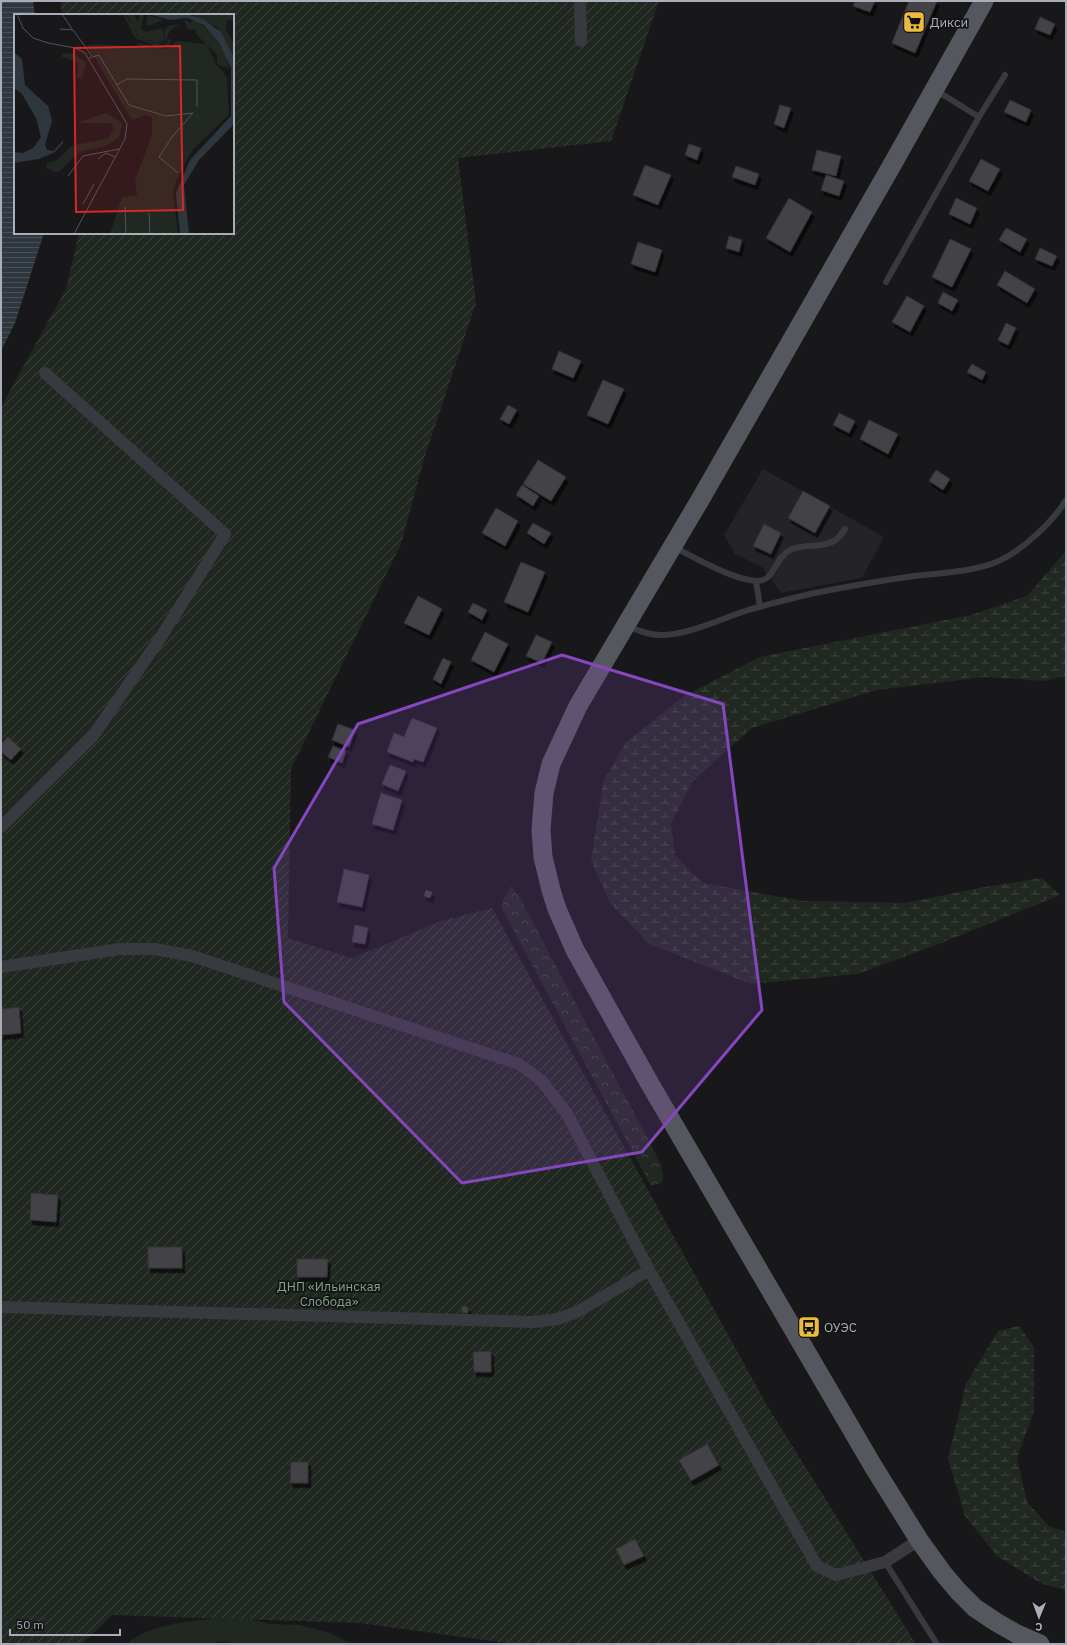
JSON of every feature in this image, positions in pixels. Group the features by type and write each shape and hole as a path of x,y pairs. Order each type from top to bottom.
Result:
{"main road":[{"path":"984,1 935,90 673,546 567,727 554,756 547,778 541,812 541,840 545,866 554,899 575,950 650,1084 873,1466 919,1540 949,1581 966,1600 1007,1629 1040,1644"}],"street":[{"path":"580,1 581,41"},
{"path":"1,827 93,736 161,637 225,534 45,373"},
{"path":"1,967 120,949 155,949 192,956 520,1064 541,1080 567,1114 650,1270 817,1566 836,1575 885,1562 919,1540"},
{"path":"1,1307 534,1322 558,1319 577,1312 650,1270"}],"lane":[{"path":"886,282 979,117 1005,75"},
{"path":"935,90 979,117"},
{"path":"626,625 648,634 670,634 697,628 760,607 834,590 951,572 995,563 1032,539 1052,518 1066,500"},
{"path":"673,546 709,566 748,581 756,581 767,578 781,557 789,550 828,543 837,539 845,529"},
{"path":"756,581 760,607"},
{"path":"885,1562 937,1644"}],"highlighted area":[{"path":"562,655 723,704 762,1010 642,1152 462,1183 284,1002 274,868 358,724"}],"shaded area":[{"path":"1,1 33,1 35,14 14,14 14,234 44,234 15,323 1,351"},
{"path":"763,469 884,537 862,578 781,593 762,567 735,554 724,535"}],"green space":[{"name":"ДНП «Ильинская Слобода»","path":"60,1 659,1 611,141 458,158 476,303 425,456 401,544 291,769 288,938 352,958 444,920 492,908 768,1407 916,1644 514,1644 359,1623 112,1615 82,1644 1,1644 1,407 66,289 79,234 234,234 234,14 62,14"},
{"path":"1066,551 1066,676 1044,681 985,677 877,690 752,728 692,782 671,824 675,855 703,883 804,901 905,903 979,888 1042,878 1060,895 944,942 858,974 751,984 649,944 610,903 591,861 603,782 626,742 684,696 760,657 971,615 1027,596"},
{"path":"511,886 520,898 661,1164 663,1182 651,1186 502,909 503,900"},
{"path":"1019,1326 1034,1347 1034,1411 1017,1458 1027,1502 1049,1526 1066,1532 1066,1590 1042,1584 997,1556 965,1516 948,1458 966,1384 998,1331"},
{"path":"223,1618 244,1618 270,1624 300,1625 327,1632 353,1644 236,1644 220,1641 211,1644 126,1644 136,1637 160,1627 185,1622"}],"building":[{"path":"855,1 875,1 870,12 853,6"},
{"name":"Дикси","path":"909,1 937,1 915,53 892,43"},
{"path":"1040,17 1055,24 1050,35 1035,29"},
{"path":"1010,100 1031,110 1026,122 1004,112"},
{"path":"780,105 791,108 784,128 774,124"},
{"path":"689,144 701,148 697,160 685,155"},
{"path":"817,150 841,156 836,176 812,170"},
{"path":"981,159 1000,169 988,191 969,181"},
{"path":"645,165 671,175 658,205 633,195"},
{"path":"736,166 759,174 755,185 732,177"},
{"path":"826,175 844,181 839,196 821,190"},
{"path":"789,198 812,212 790,252 766,238"},
{"path":"956,198 977,208 970,224 949,214"},
{"path":"1006,228 1027,239 1020,252 999,240"},
{"path":"729,236 742,240 739,252 726,248"},
{"path":"950,239 971,249 952,287 932,277"},
{"path":"638,242 662,250 655,272 631,264"},
{"path":"1040,248 1057,256 1052,266 1035,259"},
{"path":"1005,271 1035,289 1027,303 997,285"},
{"path":"943,292 958,300 952,311 938,303"},
{"path":"907,296 924,306 910,332 892,322"},
{"path":"1006,323 1016,328 1008,345 998,340"},
{"path":"559,351 581,361 573,378 552,369"},
{"path":"972,364 986,372 982,380 967,372"},
{"path":"603,380 624,389 608,424 587,415"},
{"path":"508,405 517,410 509,424 500,419"},
{"path":"839,413 855,421 849,433 833,425"},
{"path":"869,420 898,434 888,454 860,439"},
{"path":"538,460 566,477 551,501 523,484"},
{"path":"936,470 950,479 943,490 929,481"},
{"path":"522,485 539,496 533,506 516,495"},
{"path":"803,491 830,506 815,533 788,518"},
{"path":"496,508 518,521 505,546 482,533"},
{"path":"533,523 551,533 544,544 527,533"},
{"path":"764,524 781,533 771,554 753,546"},
{"path":"521,562 545,572 528,612 504,602"},
{"path":"418,596 442,609 429,635 404,623"},
{"path":"473,603 487,610 482,620 468,612"},
{"path":"485,632 508,644 494,672 471,660"},
{"path":"536,635 552,642 542,663 526,656"},
{"path":"443,658 451,662 441,684 433,679"},
{"path":"412,718 437,728 423,762 414,759 413,762 387,752 394,733 404,737"},
{"path":"338,724 355,730 349,747 332,740"},
{"path":"8,737 21,749 11,760 1,752 1,744"},
{"path":"333,746 346,751 342,763 328,757"},
{"path":"390,765 406,771 398,791 382,784"},
{"path":"381,793 402,800 393,830 372,824"},
{"path":"344,869 369,875 362,907 337,902"},
{"path":"426,890 432,892 430,898 424,896"},
{"path":"355,925 368,928 365,944 352,942"},
{"path":"19,1007 21,1033 1,1035 1,1009"},
{"path":"31,1193 58,1195 56,1222 30,1220"},
{"path":"148,1247 182,1247 182,1268 148,1268"},
{"path":"297,1259 328,1259 327,1277 297,1277"},
{"path":"462,1306 468,1307 468,1313 462,1313"},
{"path":"491,1351 491,1372 474,1372 473,1352"},
{"path":"707,1444 719,1465 691,1481 679,1460"},
{"path":"291,1462 308,1462 308,1483 290,1483"},
{"path":"635,1539 644,1556 624,1565 616,1549"}],"place":[{"name":"Дикси","path":"914,22"},
{"name":"ОУЭС","path":"809,1327"}]}
